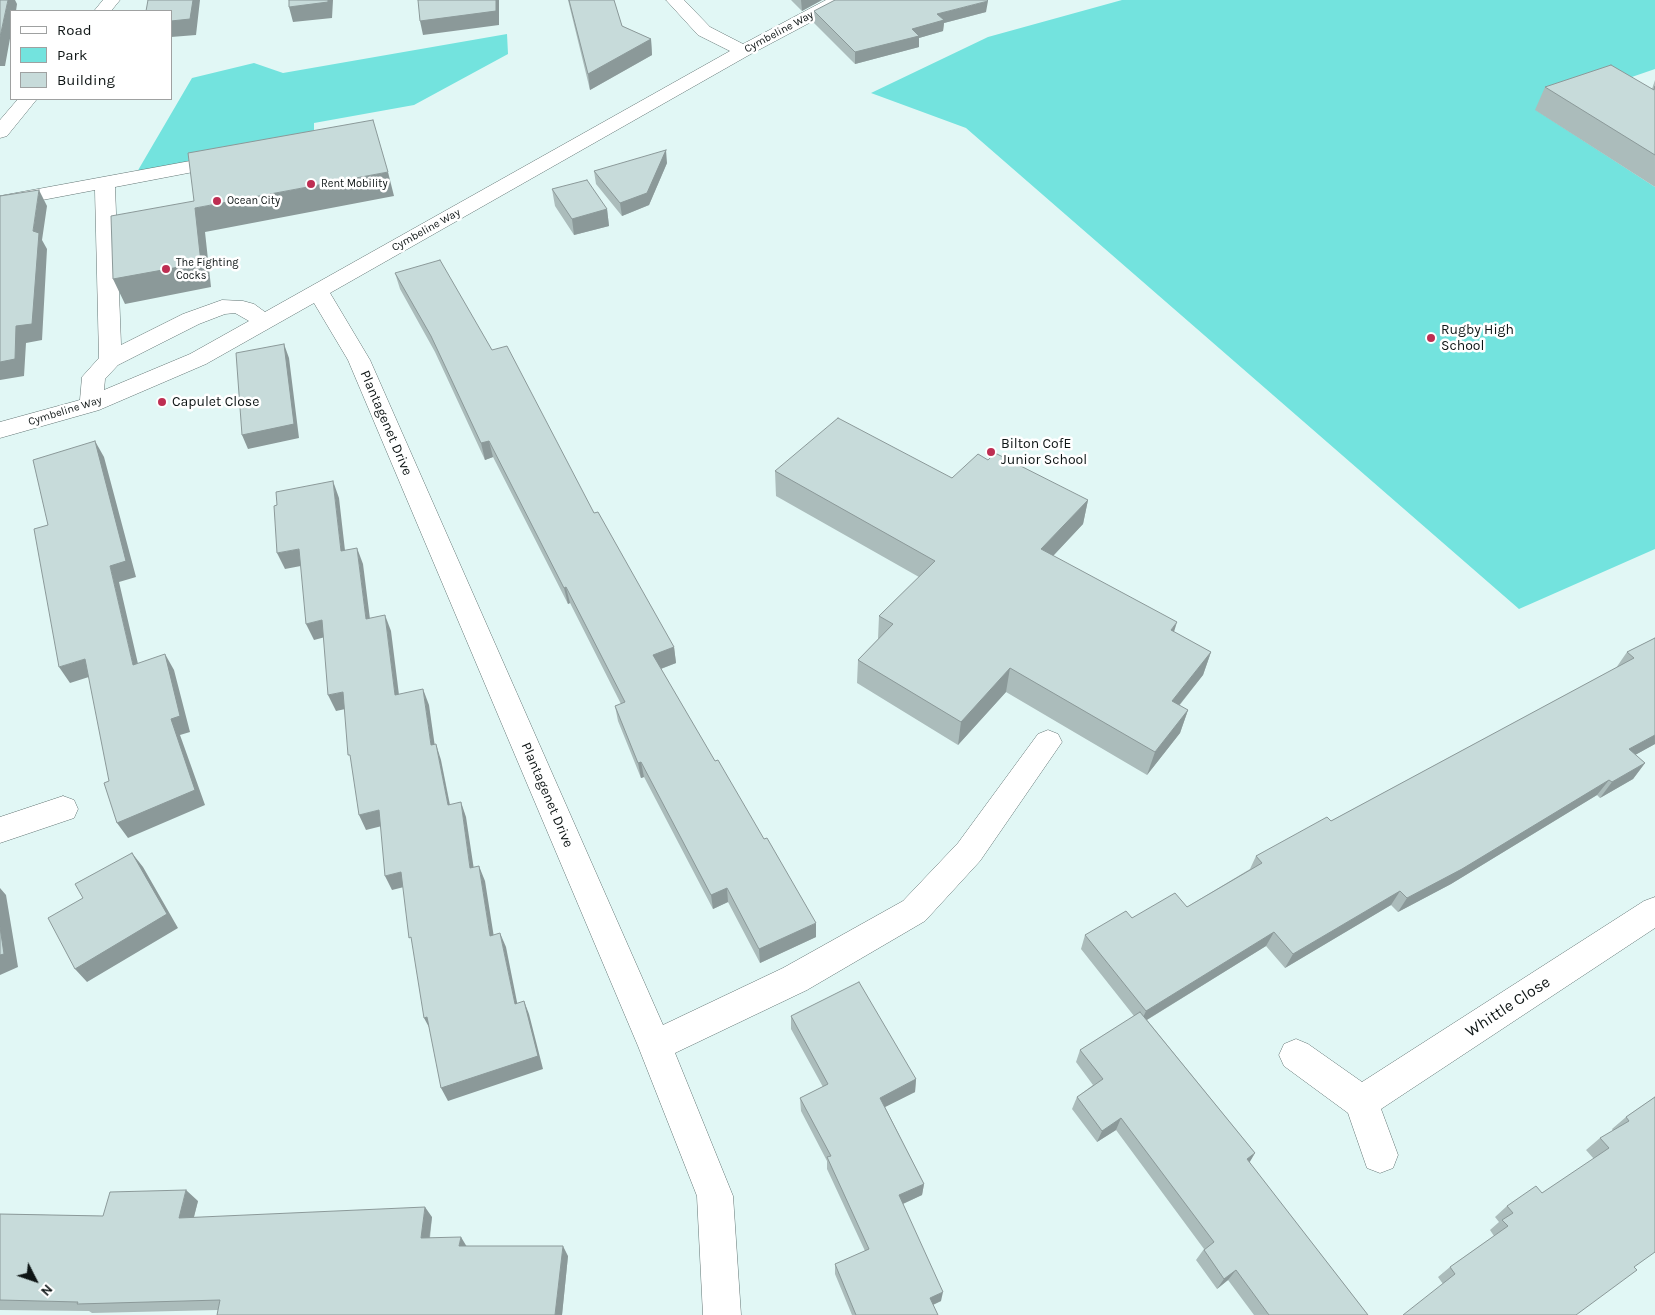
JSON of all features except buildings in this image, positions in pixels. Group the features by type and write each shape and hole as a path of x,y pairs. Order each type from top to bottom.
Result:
{"street":[{"path":"103,10 112,0"},
{"path":"674,0 704,31 744,51"},
{"name":"Cymbeline Way","path":"0,430 91,406 198,359 744,51 839,0"},
{"path":"0,132 27,100"},
{"path":"0,202 248,156"},
{"path":"105,183 110,360"},
{"name":"Plantagenet Drive","path":"318,291 359,360 655,1046 715,1196 722,1315"},
{"path":"91,406 94,377 110,360 191,319 222,307 235,306 246,309 265,321"},
{"path":"655,1046 789,982 914,912 969,852 1048,742"},
{"path":"0,830 63,809"},
{"name":"Whittle Close","path":"1361,1102 1655,912"},
{"path":"1296,1055 1361,1102 1380,1155"}],"green space":[{"name":"Rugby High School","path":"1122,0 1655,0 1655,69 1536,110 1655,187 1655,549 1519,609 966,128 871,93 988,37"},
{"path":"507,34 508,54 414,105 314,123 314,130 297,142 137,172 192,78 254,63 283,73"}],"place":[{"name":"Rent Mobility","path":"311,184"},
{"name":"Ocean City","path":"217,201"},
{"name":"The Fighting Cocks","path":"166,269"},
{"name":"Rugby High School","path":"1431,338"},
{"name":"Capulet Close","path":"162,402"},
{"name":"Bilton CofE Junior School","path":"991,452"}]}
